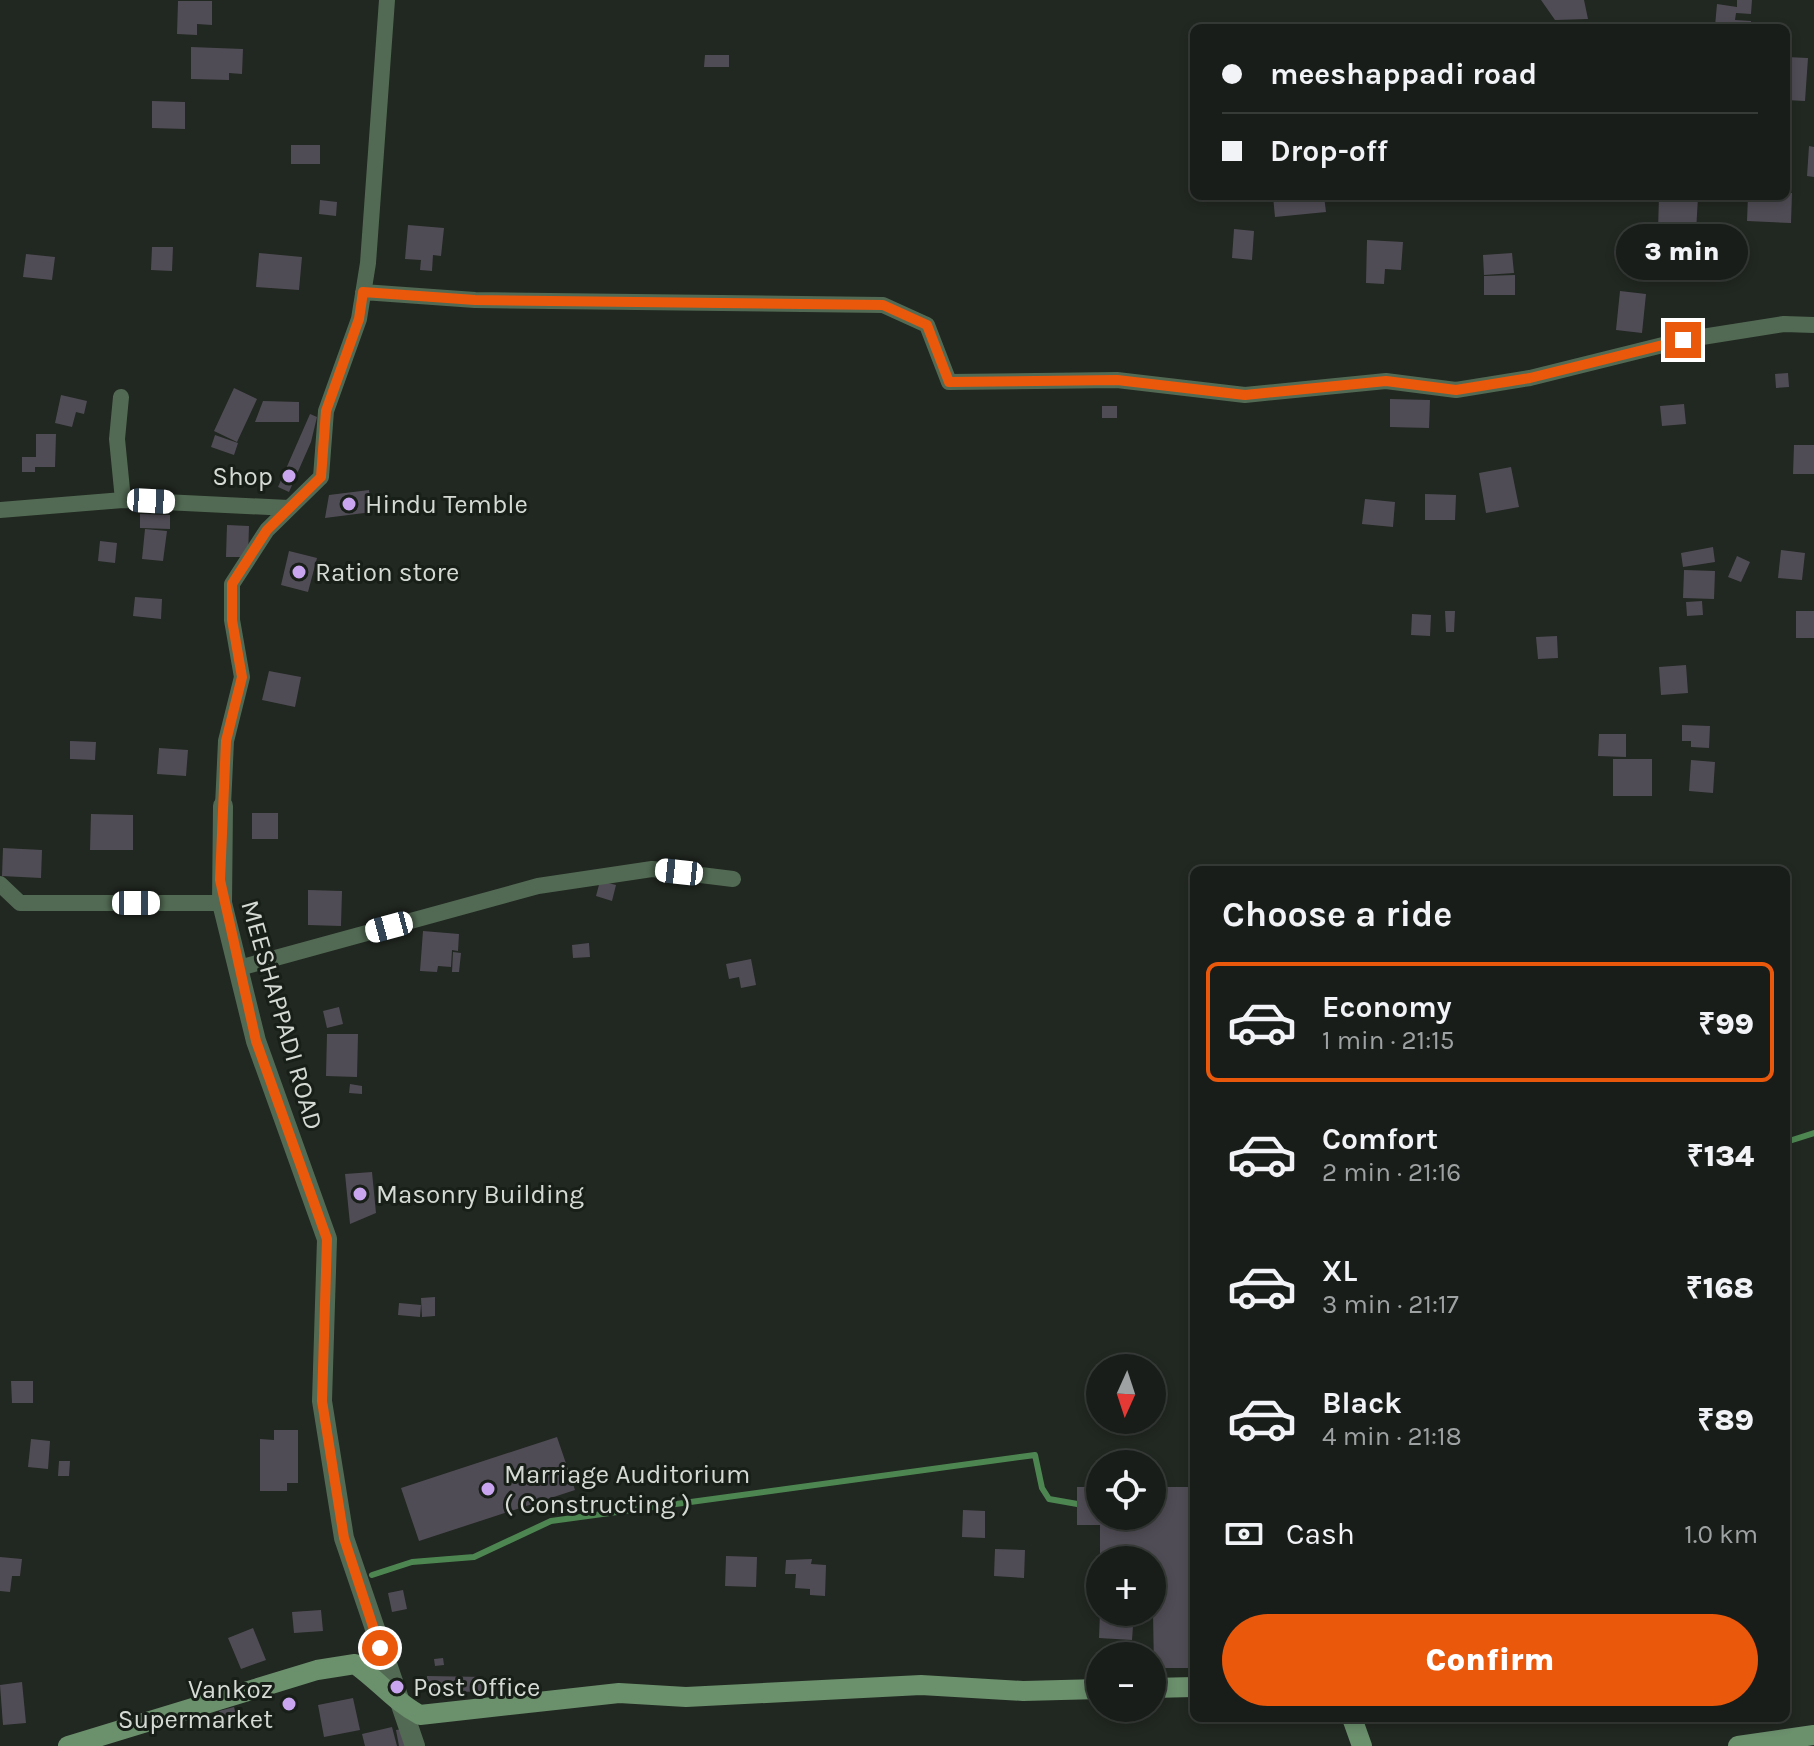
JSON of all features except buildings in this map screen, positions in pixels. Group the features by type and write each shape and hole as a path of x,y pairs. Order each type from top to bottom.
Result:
{"main road":[{"path":"68,1746 317,1670 355,1664 375,1678 397,1703 420,1715 619,1693 686,1697 921,1685 1023,1691 1086,1689"},
{"path":"1166,1688 1190,1687"},
{"path":"1353,1722 1362,1746"},
{"path":"1738,1746 1814,1735"}],"street":[{"path":"223,806 226,741 242,677 232,620 232,584 267,530 321,477 326,411 359,319 379,138 387,0"},
{"path":"363,292 475,300 883,305 927,325 949,382 1117,380 1245,395 1386,381 1456,390 1530,378 1683,340 1784,324 1814,325"},
{"path":"121,397 117,439 123,500"},
{"path":"0,510 123,500 289,508"},
{"name":"MEESHAPPADI ROAD","path":"223,806 222,903 256,1041 327,1239 322,1401 344,1538 397,1703 415,1746"},
{"path":"239,968 538,886 652,869 733,879"},
{"path":"0,884 20,903 222,903"}],"waterway":[{"path":"1790,1141 1814,1133"},
{"path":"372,1575 412,1562 474,1557 551,1521 1035,1455 1042,1488 1049,1499 1086,1506"}],"place":[{"name":"Shop","path":"289,476"},
{"name":"Hindu Temble","path":"349,504"},
{"name":"Ration store","path":"299,572"},
{"name":"Masonry Building","path":"360,1194"},
{"name":"Marriage Auditorium ( Constructing )","path":"488,1489"},
{"name":"Post Office","path":"397,1687"},
{"name":"Vankoz Supermarket","path":"289,1704"}],"route":[{"path":"380,1648 344,1538 322,1401 327,1239 256,1041 222,903 220,880 226,741 242,677 232,620 232,584 267,530 321,477 326,411 340,363 359,319 363,292 475,300 883,305 927,325 949,382 1117,380 1245,395 1386,381 1456,390 1530,378 1683,340"}]}
